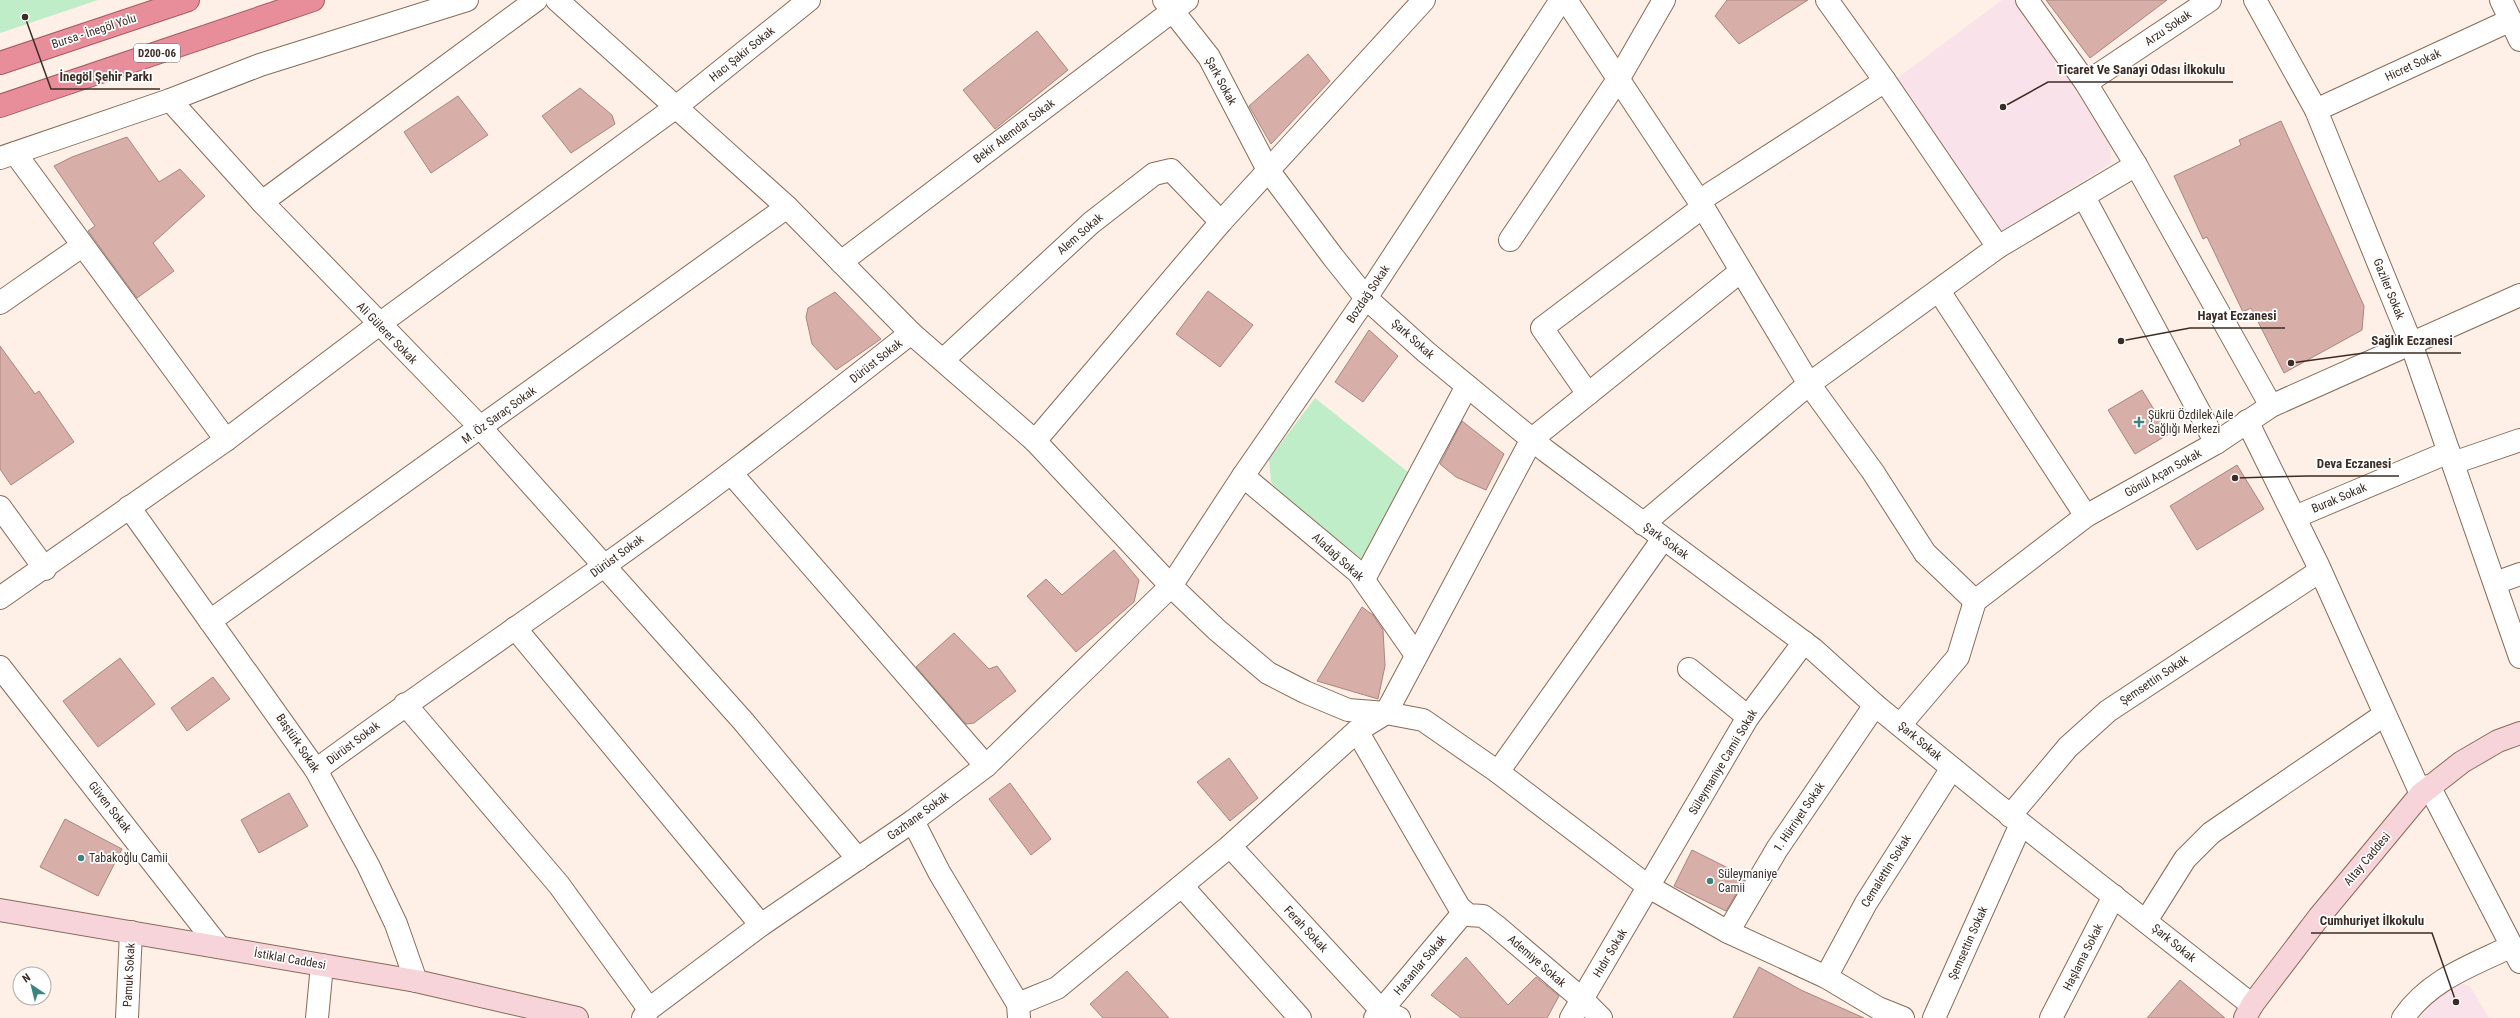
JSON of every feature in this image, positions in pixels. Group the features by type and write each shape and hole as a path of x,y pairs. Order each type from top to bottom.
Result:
{"highway":[{"name":"Bursa - İnegöl Yolu","path":"0,63 188,0"},
{"name":"D200-06","path":"0,106 313,0"}],"main road":[{"name":"Altay Caddesi","path":"2248,1012 2319,917 2425,790 2462,762 2498,741 2520,733"},
{"name":"İstiklal Caddesi","path":"0,910 416,981 577,1018"}],"street":[{"path":"226,440 82,246 8,155 170,100 260,65 467,0"},
{"path":"262,202 536,0"},
{"path":"557,0 787,207 911,333 1034,441 1171,586 1217,630 1268,673 1305,692 1348,710 1386,713 1423,720 1498,772 1649,887 1728,932 1826,977 1874,1013 1903,1018"},
{"name":"Hacı Şakir Sokak","path":"0,598 45,569 129,507 226,440 378,325 676,107 809,0"},
{"path":"1034,441 1221,222 1424,0"},
{"name":"Bozdağ Sokak","path":"1171,586 1243,476 1366,298 1561,0"},
{"path":"1566,0 1701,204 1809,384 1873,472 1925,553 1975,601 1958,657 1900,725"},
{"path":"1510,240 1619,78 1664,0"},
{"path":"1827,0 1885,81 1998,247"},
{"path":"2027,0 2086,83 2136,165 2271,406"},
{"name":"Arzu Sokak","path":"2086,83 2210,0"},
{"name":"Gaziler Sokak","path":"2255,0 2316,110 2411,343 2520,657"},
{"path":"2501,0 2520,40"},
{"name":"Şark Sokak","path":"1175,4 1209,57 1268,170 1333,257 1366,298 1467,386 1532,439 1663,539 1804,642 1875,705 1952,768 2146,921 2248,1012"},
{"name":"Bekir Alemdar Sokak","path":"841,262 1175,4"},
{"name":"Hicret Sokak","path":"2316,110 2511,20"},
{"path":"1588,394 1542,328 1701,204 1885,81"},
{"name":"Ali Gülerer Sokak","path":"170,100 262,202 378,325 481,428 744,721 858,859"},
{"path":"1643,524 1809,384 1998,247 2136,165"},
{"name":"Alem Sokak","path":"943,360 1090,223 1154,174 1171,170 1221,222"},
{"path":"2084,197 2216,443"},
{"name":"M. Öz Saraç Sokak","path":"210,621 787,207"},
{"path":"0,303 82,246"},
{"path":"914,821 939,872 1019,1011 1056,988 1230,846 1357,731 1386,713 1532,439 1741,271"},
{"path":"1939,291 2086,516"},
{"name":"Gönül Açan Sokak","path":"1975,601 2086,516 2216,443 2271,406 2520,295"},
{"name":"Dürüst Sokak","path":"316,770 405,704 604,566 731,473 911,333"},
{"path":"1364,579 1467,386"},
{"path":"2247,421 2295,517 2384,715 2516,954 2443,979 2415,1001 2404,1018"},
{"name":"Burak Sokak","path":"2295,517 2451,457 2520,440"},
{"path":"731,473 986,766"},
{"name":"Aladağ Sokak","path":"1243,476 1358,572 1416,655"},
{"path":"0,507 45,569"},
{"name":"Baştürk Sokak","path":"129,507 316,770 368,865 393,917 416,981"},
{"path":"1498,772 1663,539"},
{"name":"Şemsettin Sokak","path":"1934,1018 2016,820 2068,747 2108,711 2320,571"},
{"path":"2495,584 2520,574"},
{"name":"Gazhane Sokak","path":"646,1014 760,925 914,821 986,766 1171,586"},
{"path":"515,628 760,925"},
{"name":"Süleymaniye Camii Sokak","path":"1649,887 1748,717 1804,642"},
{"name":"Güven Sokak","path":"0,667 219,947"},
{"path":"1688,669 1748,717"},
{"path":"405,704 560,884 646,1014"},
{"name":"1. Hürriyet Sokak","path":"1728,932 1777,849 1875,705"},
{"path":"2146,921 2184,859 2211,833 2384,715"},
{"path":"1357,731 1459,907 1466,914"},
{"name":"Cemalettin Sokak","path":"1826,977 1866,903 1952,768"},
{"name":"Ferah Sokak","path":"1230,846 1385,1016"},
{"path":"1182,886 1300,1018"},
{"name":"Hıdır Sokak","path":"1571,1018 1649,887"},
{"name":"Haşlama Sokak","path":"2051,1018 2114,896"},
{"name":"Ademiye Sokak","path":"1466,914 1483,916 1496,926 1583,1000 1601,1018"},
{"name":"Hasanlar Sokak","path":"1385,1016 1466,914"},
{"name":"Pamuk Sokak","path":"127,1018 131,932"},
{"path":"317,1018 322,965"}],"shaded area":[{"path":"2002,0 2016,0 2110,135 2111,163 2001,233 1896,79"},
{"path":"2450,980 2470,986 2489,1018 2420,1018"}],"green space":[{"path":"0,0 98,0 0,33"},
{"path":"1315,398 1413,476 1366,562 1279,494 1271,482 1269,459"}],"building":[{"path":"1727,0 1808,0 1739,44 1715,16"},
{"path":"2046,0 2167,0 2090,58"},
{"path":"1037,31 1068,70 995,129 963,90"},
{"path":"1308,54 1330,81 1271,144 1249,106"},
{"path":"580,88 612,115 615,124 571,153 542,116"},
{"path":"458,96 488,135 431,173 404,132"},
{"path":"2281,121 2364,306 2362,330 2284,373 2251,308 2243,312 2207,237 2203,239 2174,176 2241,145 2239,140"},
{"path":"127,137 159,182 180,169 205,196 153,243 174,271 137,298 88,231 95,226 54,166 72,157"},
{"path":"1208,291 1253,325 1220,367 1176,334"},
{"path":"835,292 881,339 836,370 812,344 806,317 808,308"},
{"path":"1369,330 1398,356 1363,402 1335,382"},
{"path":"0,346 35,394 39,391 74,442 11,485 0,469"},
{"name":"Şükrü Özdilek Aile Sağlığı Merkezi","path":"2142,390 2169,434 2135,454 2108,410"},
{"path":"1462,421 1504,454 1486,490 1456,477 1440,464"},
{"path":"2237,465 2264,509 2197,550 2170,506"},
{"path":"1114,550 1139,580 1134,602 1076,652 1027,596 1046,579 1062,595"},
{"path":"1362,607 1373,615 1383,630 1385,666 1378,699 1317,681"},
{"path":"954,633 989,669 997,666 1016,691 974,723 966,724 916,667"},
{"path":"120,658 155,704 98,747 63,701"},
{"path":"213,677 230,699 187,731 171,708"},
{"path":"1229,758 1258,798 1230,821 1197,782"},
{"path":"1010,783 1051,839 1031,855 989,799"},
{"path":"289,793 308,826 259,853 241,820"},
{"name":"Tabakoğlu Camii","path":"65,819 122,849 98,896 40,867"},
{"name":"Süleymaniye Camii","path":"1692,850 1746,877 1726,911 1674,886"},
{"path":"1466,957 1508,1005 1536,977 1559,996 1547,1018 1461,1018 1431,995"},
{"path":"1759,967 1801,990 1864,1018 1733,1018"},
{"path":"1127,971 1169,1018 1103,1018 1090,1004"},
{"path":"2180,980 2225,1018 2147,1018"}],"place":[{"name":"İnegöl Şehir Parkı","path":"25,17"},
{"name":"Ticaret Ve Sanayi Odası İlkokulu","path":"2003,107"},
{"name":"Hayat Eczanesi","path":"2121,341"},
{"name":"Sağlık Eczanesi","path":"2291,363"},
{"name":"Şükrü Özdilek Aile Sağlığı Merkezi","path":"2139,422"},
{"name":"Deva Eczanesi","path":"2235,478"},
{"name":"Tabakoğlu Camii","path":"81,858"},
{"name":"Süleymaniye Camii","path":"1710,881"},
{"name":"Cumhuriyet İlkokulu","path":"2456,1002"}]}
